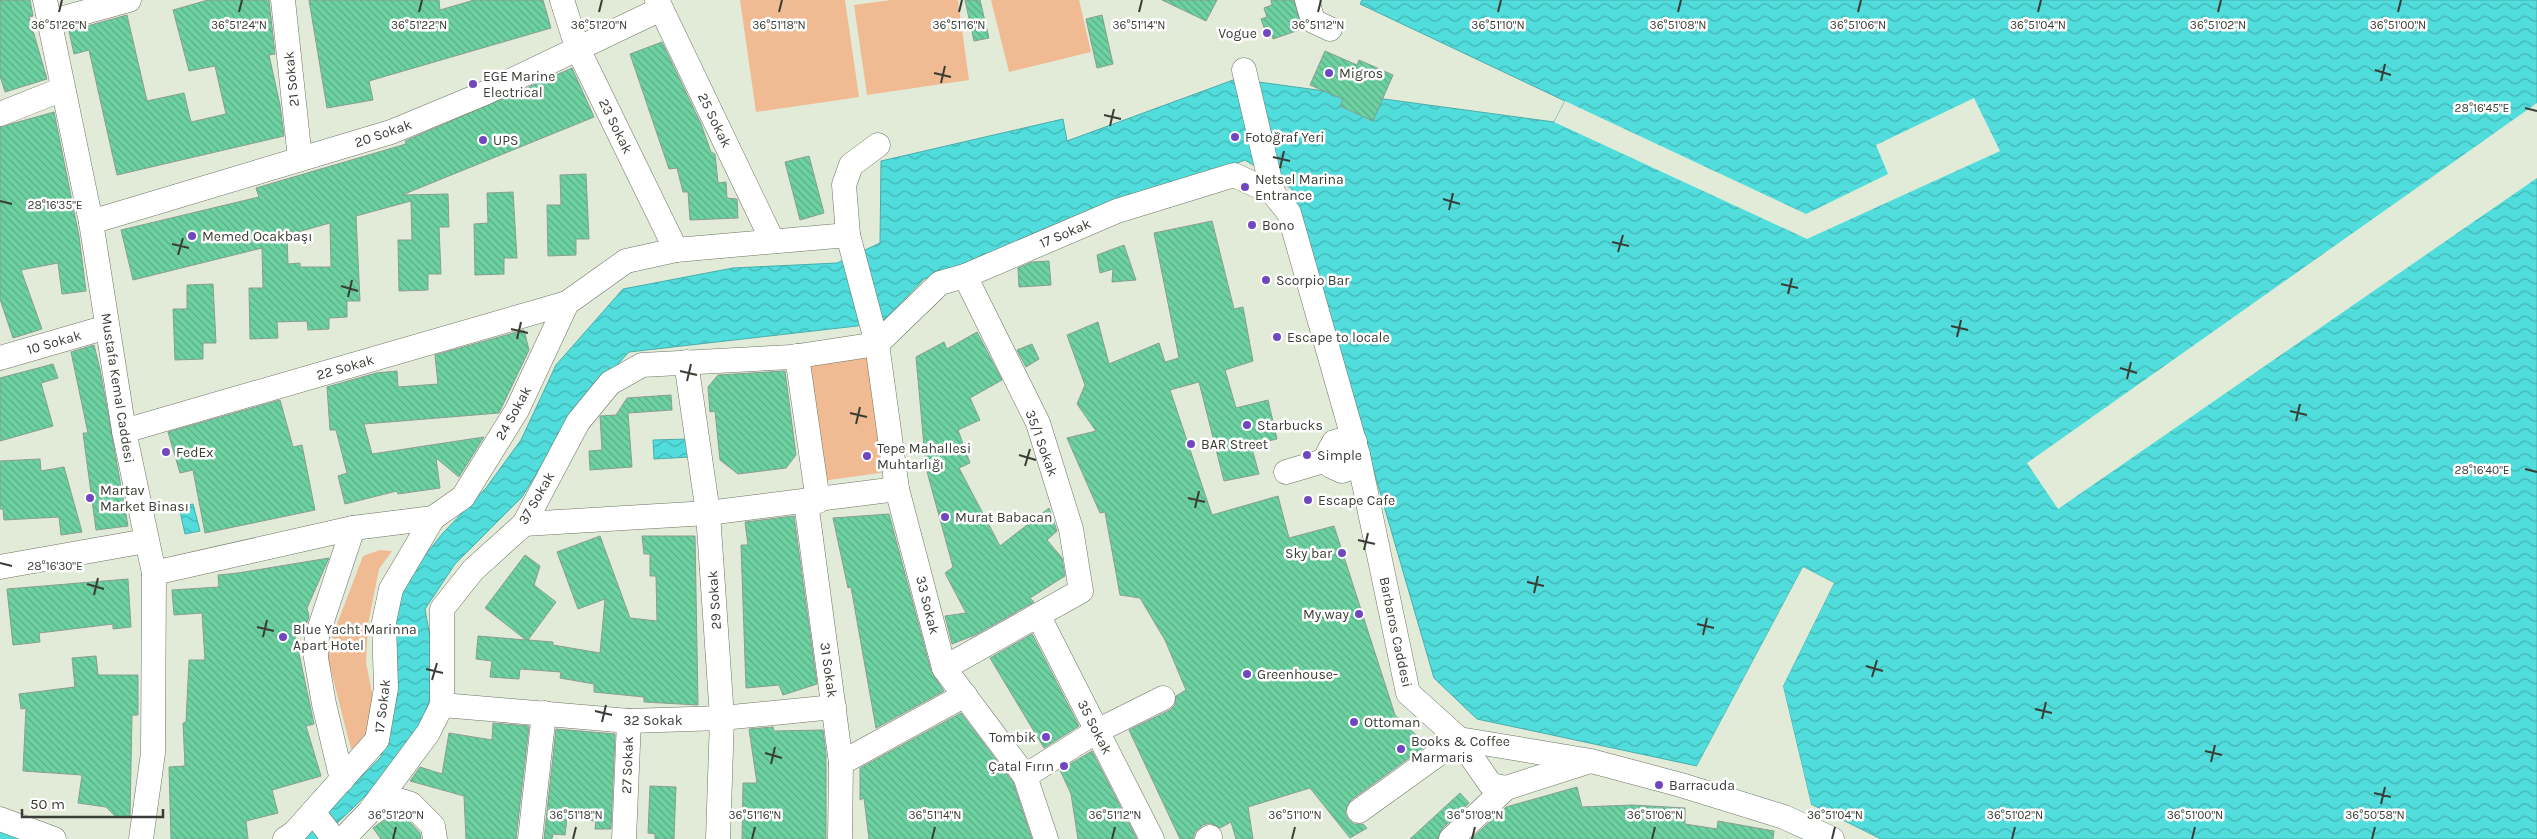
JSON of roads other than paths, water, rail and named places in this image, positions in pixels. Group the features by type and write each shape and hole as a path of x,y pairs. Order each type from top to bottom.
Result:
{"street":[{"path":"47,11 129,0"},
{"name":"21 Sokak","path":"282,0 300,159"},
{"name":"23 Sokak","path":"562,0 578,47 676,250"},
{"path":"1307,0 1313,21 1330,29"},
{"name":"20 Sokak","path":"91,222 391,132 485,93 659,4"},
{"name":"25 Sokak","path":"659,4 772,240"},
{"name":"Mustafa Kemal Caddesi","path":"47,11 91,222 124,431 154,573 153,752 141,839"},
{"path":"1244,70 1273,193"},
{"path":"0,114 63,89"},
{"name":"33 Sokak","path":"878,145 851,165 844,185 850,239 875,336 897,489 944,668 1025,776 1046,839"},
{"name":"17 Sokak","path":"875,336 940,283 965,276 1117,211 1234,174 1273,193"},
{"name":"Barbaros Caddesi","path":"1273,193 1289,213 1356,449 1408,693 1459,739 1491,785 1506,788"},
{"name":"24 Sokak","path":"154,573 353,528 433,518 463,497 498,442 517,410 567,303 626,261 676,250 772,240 850,239"},
{"name":"35/1 Sokak","path":"965,276 1038,423 1070,529 1081,591 1038,615"},
{"name":"22 Sokak","path":"124,431 567,303"},
{"name":"10 Sokak","path":"0,358 107,327"},
{"name":"37 Sokak","path":"343,839 382,795 428,733 442,705 442,609 474,570 524,524 578,422 610,383 642,365 797,356 875,336"},
{"name":"31 Sokak","path":"797,356 841,763 840,839"},
{"name":"29 Sokak","path":"686,362 708,513 722,718 718,839"},
{"path":"1286,472 1330,459 1331,466 1342,470 1353,467 1356,449"},
{"path":"524,524 708,513 812,502 897,489"},
{"name":"17 Sokak","path":"285,839 294,833 377,740 386,688 384,622 391,589 433,518"},
{"path":"342,780 324,704 316,658 317,636 353,528"},
{"path":"0,567 146,541"},
{"path":"944,668 1038,615"},
{"name":"35 Sokak","path":"1038,615 1152,839"},
{"path":"841,763 964,696"},
{"path":"1025,776 1097,731 1163,698"},
{"name":"32 Sokak","path":"442,705 629,721 722,718 834,707"},
{"path":"530,839 544,713"},
{"name":"27 Sokak","path":"624,839 629,721"},
{"path":"1359,811 1459,739 1591,761 1681,785 1784,817 1832,839"},
{"path":"1451,839 1506,788 1591,761"},
{"path":"382,795 411,804 433,826 434,839"},
{"path":"313,812 334,839"},
{"path":"0,815 0,819 54,839"}],"water":[{"path":"1362,0 2537,0 2537,839 1881,839 1811,804 1783,686 1834,583 1803,567 1697,766 1477,719 1434,678 1292,189 1245,160 1092,218 1093,229 924,279 885,319 857,326 629,352 578,407 522,497 455,564 425,609 433,653 435,677 429,701 420,723 407,745 376,784 323,836 315,835 309,829 381,757 397,698 390,638 402,583 443,533 486,488 521,440 556,365 623,289 733,268 837,263 880,243 881,161 1063,119 1067,141 1236,79 1554,122 1565,101 1360,4"},
{"path":"689,439 690,457 654,459 653,440"},
{"path":"193,504 200,531 185,534 179,507"}],"waterway":[{"path":"0,835 8,839"},
{"path":"311,839 315,835"}],"place":[{"name":"Vogue","path":"1267,33"},
{"name":"Migros","path":"1329,73"},
{"name":"EGE Marine Electrical","path":"473,84"},
{"name":"Fotoğraf Yeri","path":"1235,137"},
{"name":"UPS","path":"483,140"},
{"name":"Netsel Marina Entrance","path":"1245,187"},
{"name":"Bono","path":"1252,225"},
{"name":"Memed Ocakbaşı","path":"192,236"},
{"name":"Scorpio Bar","path":"1266,280"},
{"name":"Escape to locale","path":"1277,337"},
{"name":"Starbucks","path":"1247,425"},
{"name":"BAR Street","path":"1191,444"},
{"name":"FedEx","path":"166,452"},
{"name":"Simple","path":"1307,455"},
{"name":"Tepe Mahallesi Muhtarlığı","path":"867,456"},
{"name":"Martav Market Binası","path":"90,498"},
{"name":"Escape Cafe","path":"1308,500"},
{"name":"Murat Babacan","path":"945,517"},
{"name":"Sky bar","path":"1342,553"},
{"name":"My way","path":"1359,614"},
{"name":"Blue Yacht Marinna Apart Hotel","path":"283,637"},
{"name":"Greenhouse-","path":"1247,674"},
{"name":"Ottoman","path":"1354,722"},
{"name":"Tombik","path":"1046,737"},
{"name":"Books & Coffee Marmaris","path":"1401,749"},
{"name":"Çatal Fırın","path":"1064,766"},
{"name":"Barracuda","path":"1659,785"}]}
